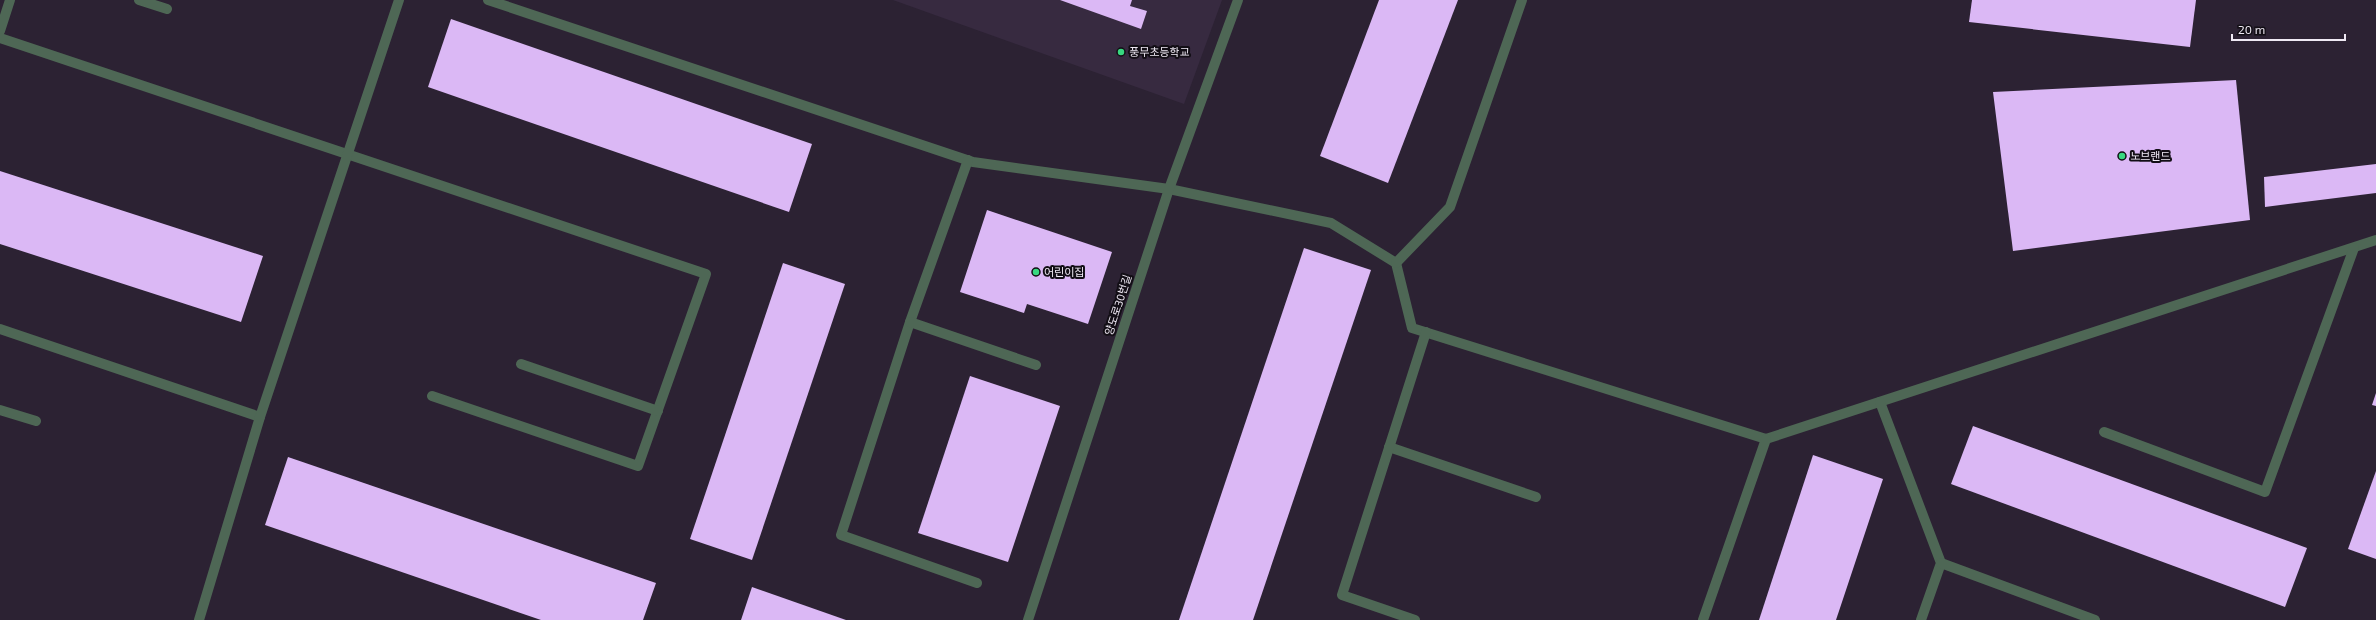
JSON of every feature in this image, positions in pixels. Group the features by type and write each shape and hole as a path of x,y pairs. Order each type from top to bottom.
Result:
{"street":[{"path":"0,31 10,0"},
{"path":"139,0 166,9"},
{"path":"199,620 260,417 399,0"},
{"path":"488,0 968,160 1169,189 1330,224 1396,263 1412,328 1766,439 2376,240"},
{"name":"양도로30번길","path":"1028,620 1169,189 1238,0"},
{"path":"1396,263 1450,207 1522,0"},
{"path":"0,38 706,274 638,466 432,396"},
{"path":"968,160 910,322 841,535 977,583"},
{"path":"2104,432 2265,492 2354,248"},
{"path":"910,322 1036,365"},
{"path":"0,330 260,417"},
{"path":"1415,620 1342,595 1426,332"},
{"path":"521,364 658,411"},
{"path":"1880,402 1941,563 1921,620"},
{"path":"0,410 36,421"},
{"path":"1703,620 1766,439"},
{"path":"1389,447 1536,497"},
{"path":"1941,563 2095,620"}],"shaded area":[{"name":"풍무초등학교","path":"893,0 1222,0 1184,104"}],"building":[{"path":"1060,0 1132,0 1130,6 1147,11 1141,29"},
{"path":"1379,0 1458,0 1388,183 1320,156"},
{"path":"1972,0 2196,0 2190,47 1969,22"},
{"path":"451,19 812,144 789,212 428,87"},
{"name":"노브랜드","path":"2236,80 2250,220 2013,251 1993,92"},
{"path":"2376,164 2376,193 2265,207 2264,177"},
{"path":"0,171 263,256 241,322 0,244"},
{"name":"어린이집","path":"987,210 1112,252 1088,324 1027,304 1024,313 960,292"},
{"path":"1304,248 1371,270 1253,620 1179,620"},
{"path":"783,263 845,284 752,560 690,539"},
{"path":"970,376 1060,406 1008,562 918,533"},
{"path":"2376,393 2376,406 2372,405"},
{"path":"1973,426 2307,548 2285,607 1951,484"},
{"path":"1813,455 1883,479 1836,620 1759,620"},
{"path":"288,457 656,583 643,620 541,620 265,525"},
{"path":"2376,471 2376,559 2348,549"},
{"path":"752,587 846,620 741,620"}],"place":[{"name":"풍무초등학교","path":"1121,52"},
{"name":"노브랜드","path":"2122,156"},
{"name":"어린이집","path":"1036,272"}]}
